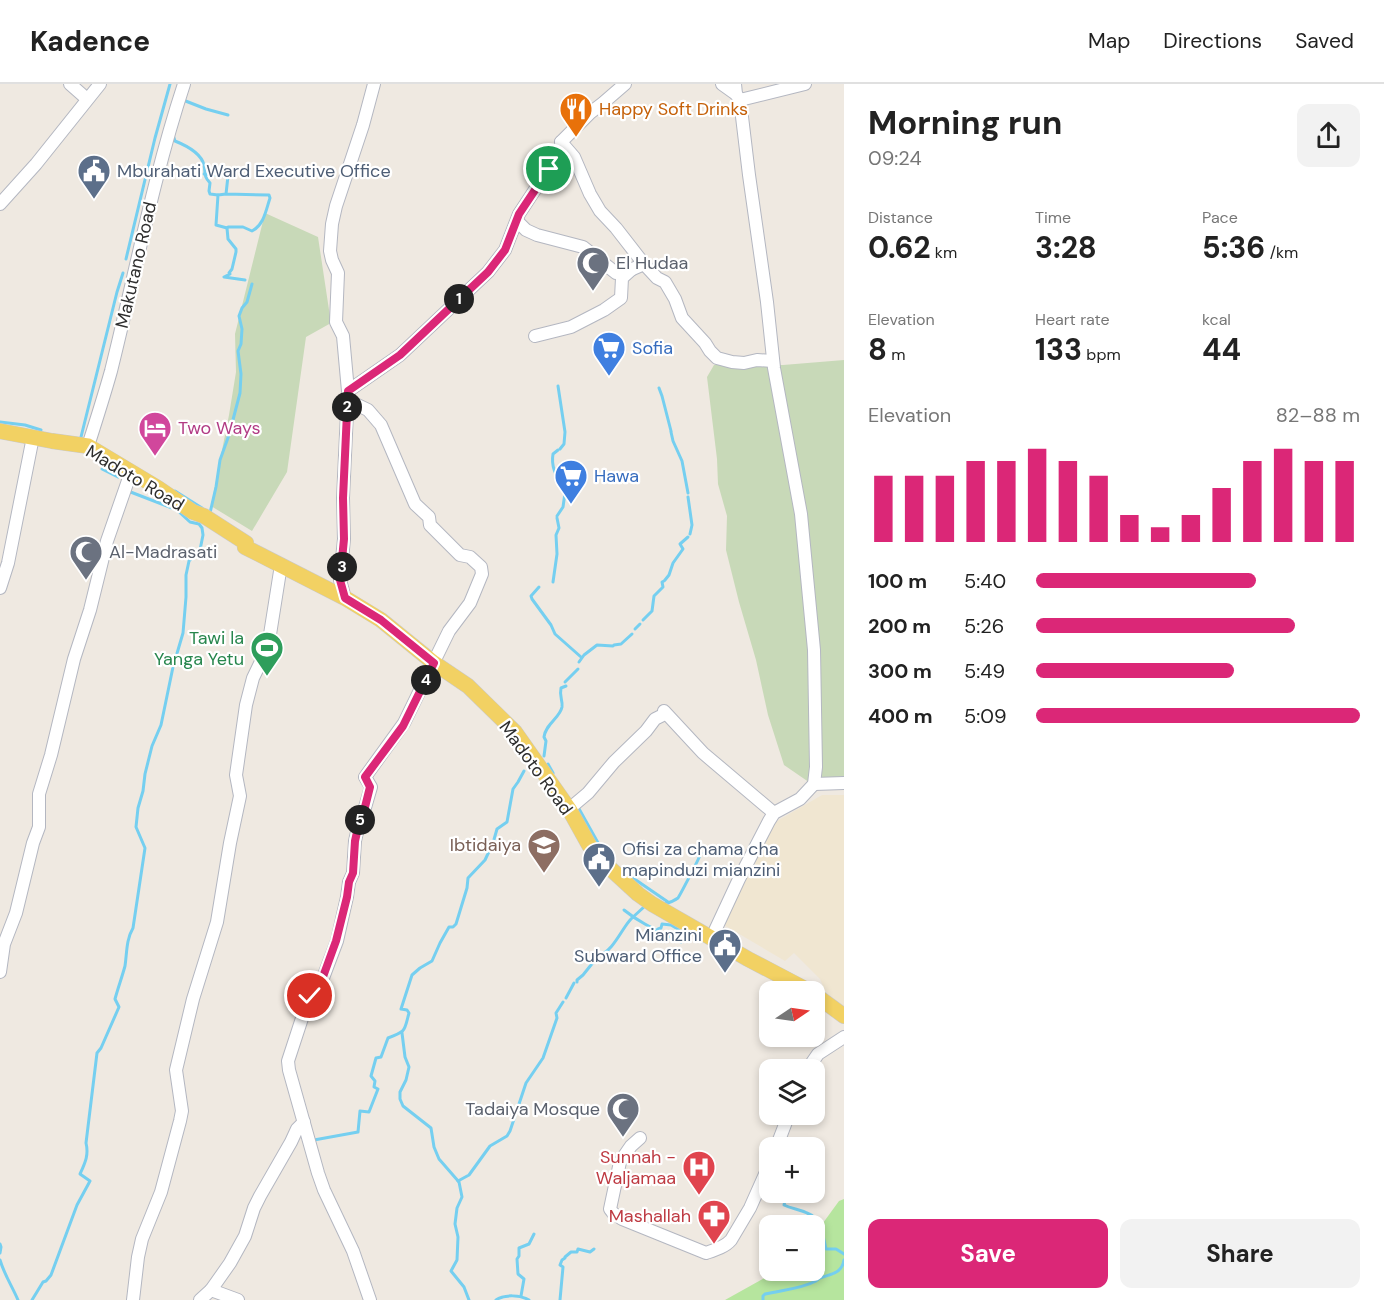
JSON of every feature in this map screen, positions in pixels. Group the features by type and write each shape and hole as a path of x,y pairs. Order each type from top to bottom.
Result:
{"main road":[{"name":"Madoto Road","path":"0,431 88,446 246,543 245,547 345,598 381,620 434,663 468,686 515,732 569,809 589,845 620,879 652,904 789,981"},
{"path":"825,1002 844,1016"}],"street":[{"path":"70,84 87,99"},
{"path":"0,204 36,164 100,84"},
{"name":"Makutano Road","path":"88,446 110,375 168,130 184,84"},
{"path":"345,598 340,580 344,539 343,498 347,395 343,336 336,322 338,273 330,251 336,206 374,84"},
{"path":"561,142 624,84"},
{"path":"722,84 737,93 805,84"},
{"path":"712,937 774,813 800,799 814,784 816,767 814,650 801,514 773,360 767,302 737,93"},
{"path":"347,395 400,355 488,272 505,250 519,214 563,147 561,142"},
{"path":"561,142 574,157 600,211 616,228 638,266 665,282 682,318 717,357 744,363 773,360"},
{"path":"517,221 526,230 537,235 583,248 616,273 638,266"},
{"path":"536,336 571,327 604,310 621,298 622,278 638,266"},
{"path":"347,395 369,410 381,425 415,504 429,517 430,525 460,555 470,557 481,567 482,574 470,603 449,631 403,726 365,777 370,787 355,841 353,873 336,941 320,985 310,996 288,1061 321,1181 353,1251 370,1300"},
{"path":"0,588 8,563 33,437"},
{"path":"0,972 4,944 16,913 39,827 39,794 51,755 74,659 90,610 107,541 131,472"},
{"path":"134,1300 142,1239 161,1192 180,1121 182,1111 176,1070 193,999 217,922 240,796 237,775 246,705 253,678 268,647 281,566"},
{"path":"569,809 588,793 609,767 646,731 655,719 665,714 664,711 703,753 774,813"},
{"path":"814,784 844,783"},
{"path":"814,1059 818,1053 844,1037"},
{"path":"200,1300 211,1290 230,1263 245,1236 260,1196 295,1133 304,1122"},
{"path":"640,1138 620,1162 610,1209 622,1218 706,1253 731,1240 759,1187"},
{"path":"211,1290 238,1300"}],"shaded area":[{"path":"822,795 844,795 844,1008 827,995 825,981 821,981 794,953 785,961 724,925 723,917 772,824"}],"green space":[{"path":"265,213 318,237 331,323 306,337 287,472 252,531 211,506 236,372 235,334"},
{"path":"844,360 844,782 816,787 784,765 768,715 756,660 726,550 727,516 718,484 707,377 714,365 783,365"},
{"path":"844,1199 844,1300 725,1300 759,1281 825,1281 825,1220 839,1201"}],"waterway":[{"path":"126,259 170,84"},
{"path":"183,100 228,115"},
{"path":"173,135 175,141 188,147 200,157 210,183 210,194 218,195"},
{"path":"204,174 228,176 226,194 218,195 216,225 227,228 243,227 252,231 256,228 264,217 269,195 226,194"},
{"path":"227,228 228,239 236,252 230,274 224,277 245,280"},
{"path":"80,441 123,273"},
{"path":"210,513 220,460 240,393 241,374 238,351 242,329 239,316 247,302 252,284"},
{"path":"558,386 565,432 564,444 560,449"},
{"path":"659,388 671,431"},
{"path":"0,422 25,425 41,430"},
{"path":"671,432 682,461 688,493"},
{"path":"558,450 553,454 553,467 564,485 564,491"},
{"path":"102,469 118,477"},
{"path":"32,1300 43,1282 51,1275 77,1205 90,1181 80,1174 87,1155 86,1143 97,1053 119,1007 115,999 133,928 145,848 136,827 138,808 152,746 161,725 173,667 183,633 186,575 189,561 200,550 203,535 199,524 190,522 177,510 128,491"},
{"path":"175,491 202,508"},
{"path":"557,516 563,507 565,493"},
{"path":"688,497 692,525 690,534"},
{"path":"553,582 557,554 556,535 559,528 557,518"},
{"path":"665,580 683,549 680,544 688,537"},
{"path":"643,620 652,611 654,596 663,587 662,582 664,581"},
{"path":"539,587 531,596 532,599 555,634 581,657"},
{"path":"635,629 640,624"},
{"path":"614,645 621,644 632,634"},
{"path":"579,662 597,645 613,646"},
{"path":"565,682 578,669"},
{"path":"544,756 545,732 561,711 561,688 566,686"},
{"path":"548,764 553,773"},
{"path":"314,1140 358,1132 360,1111 369,1112 378,1089 374,1087 375,1081 371,1076 376,1058 381,1057 388,1038 399,1034 405,1027 409,1013 401,1009 412,975 432,961 449,927 456,924 468,878 485,860 497,829 507,822 513,789 524,771"},
{"path":"578,807 602,850"},
{"path":"664,904 678,898 701,853"},
{"path":"633,878 668,902"},
{"path":"577,982 599,955 613,945 631,919 646,905"},
{"path":"624,910 644,924 681,942"},
{"path":"658,929 662,924 671,925 688,935"},
{"path":"566,998 574,983"},
{"path":"458,1181 469,1175 490,1146 507,1136 510,1131 526,1083 543,1058 557,1018 556,1013 563,1002"},
{"path":"402,1033 405,1057 409,1067 400,1092 400,1099 403,1106 431,1128 434,1147 439,1159 459,1182 462,1197 457,1208 455,1224 458,1237 457,1260 451,1271 464,1287 469,1300"},
{"path":"784,1203 784,1205 812,1215 821,1228 826,1249 836,1249 844,1254"},
{"path":"521,1296 524,1279 518,1274 519,1248 529,1244 534,1234"},
{"path":"0,1244 0,1253"},
{"path":"560,1300 562,1260 571,1252 577,1252 578,1249 590,1252 594,1249"},
{"path":"0,1260 18,1300"},
{"path":"763,1300 765,1294 804,1286 835,1273 841,1268 844,1260"},
{"path":"496,1300 512,1296 529,1300"}],"place":[{"name":"Happy Soft Drinks","path":"576,138"},
{"name":"Mburahati Ward Executive Office","path":"94,200"},
{"name":"El Hudaa","path":"593,292"},
{"name":"Sofia","path":"609,377"},
{"name":"Two Ways","path":"155,457"},
{"name":"Hawa","path":"571,505"},
{"name":"Al-Madrasati","path":"86,581"},
{"name":"Tawi la Yanga Yetu","path":"267,677"},
{"name":"Ibtidaiya","path":"544,874"},
{"name":"Ofisi za chama cha mapinduzi mianzini","path":"599,888"},
{"name":"Mianzini Subward Office","path":"725,974"},
{"name":"Tadaiya Mosque","path":"623,1138"},
{"name":"Sunnah - Waljamaa","path":"699,1196"},
{"name":"Mashallah","path":"714,1245"}],"route":[{"path":"310,996 323,978 342,920 349,882 353,873 355,841 370,787 365,777 403,726 434,663 381,620 345,598 340,580 344,539 343,498 348,391 400,355 488,272 505,250 519,214 549,169"}]}
